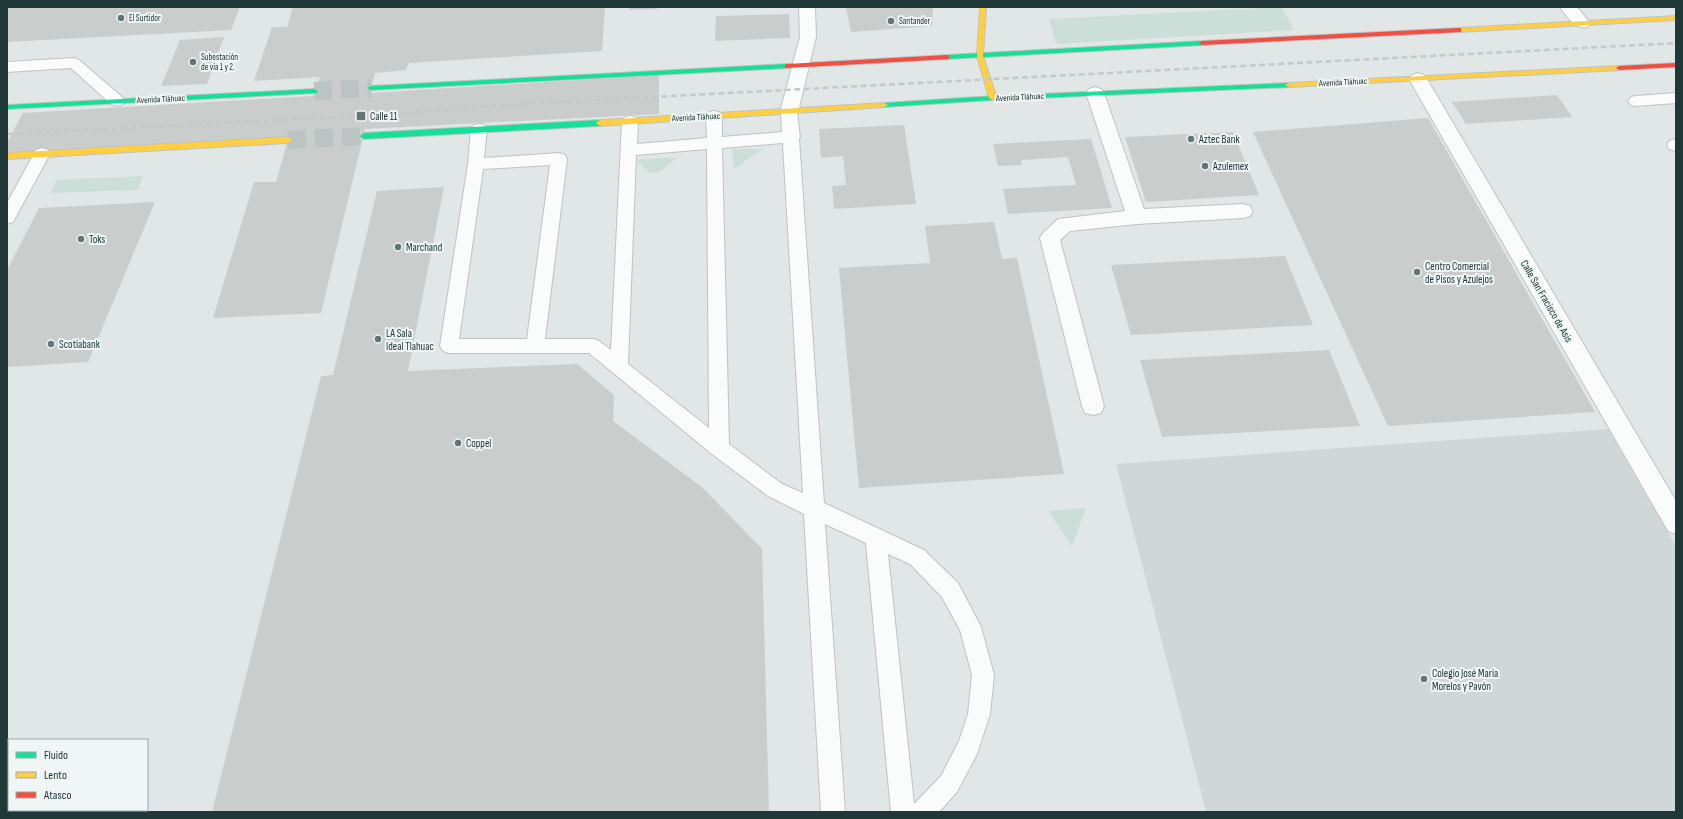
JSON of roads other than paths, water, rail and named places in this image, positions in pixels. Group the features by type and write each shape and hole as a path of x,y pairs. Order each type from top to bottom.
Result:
{"main road":[{"path":"984,7 980,56 993,98"},
{"path":"371,88 1676,18"},
{"name":"Avenida Tláhuac","path":"364,136 789,112 993,98 1418,79 1676,65"},
{"name":"Avenida Tláhuac","path":"7,107 314,91"},
{"path":"7,156 288,140"}],"street":[{"path":"789,112 808,37 807,7"},
{"path":"1568,7 1582,23"},
{"name":"Calle San Fracisco de Asis","path":"1418,79 1676,523"},
{"path":"1096,94 1137,217"},
{"path":"1093,406 1050,238 1065,224 1137,217 1243,212"}],"lane":[{"path":"7,67 74,63 117,101"},
{"path":"1636,101 1676,98"},
{"path":"789,112 792,137 814,510 834,812"},
{"path":"714,116 719,448"},
{"path":"619,368 630,121"},
{"path":"480,130 449,346 593,346 719,448 775,490 814,510 917,557 950,590 970,627 983,675 979,714 969,746 949,784 923,812"},
{"path":"629,150 792,137"},
{"path":"7,218 12,198 42,154"},
{"path":"476,164 559,159 535,347"},
{"path":"876,537 903,812"}],"tunnel":[{"path":"314,91 371,88"},
{"path":"288,140 364,136"}],"railway":[{"path":"7,134 361,116 521,104 1676,43"}],"place":[{"name":"El Surtidor","path":"121,18"},
{"name":"Santander","path":"891,21"},
{"name":"Subestación de vía 1 y 2.","path":"193,62"},
{"name":"Calle 11","path":"361,116"},
{"name":"Aztec Bank","path":"1191,139"},
{"name":"Azulemex","path":"1205,166"},
{"name":"Toks","path":"81,239"},
{"name":"Marchand","path":"398,247"},
{"name":"Centro Comercial de Pisos y Azulejos","path":"1417,272"},
{"name":"LA Sala Ideal Tlahuac","path":"378,339"},
{"name":"Scotiabank","path":"51,344"},
{"name":"Coppel","path":"458,443"},
{"name":"Colegio José María Morelos y Pavón","path":"1424,679"}]}
